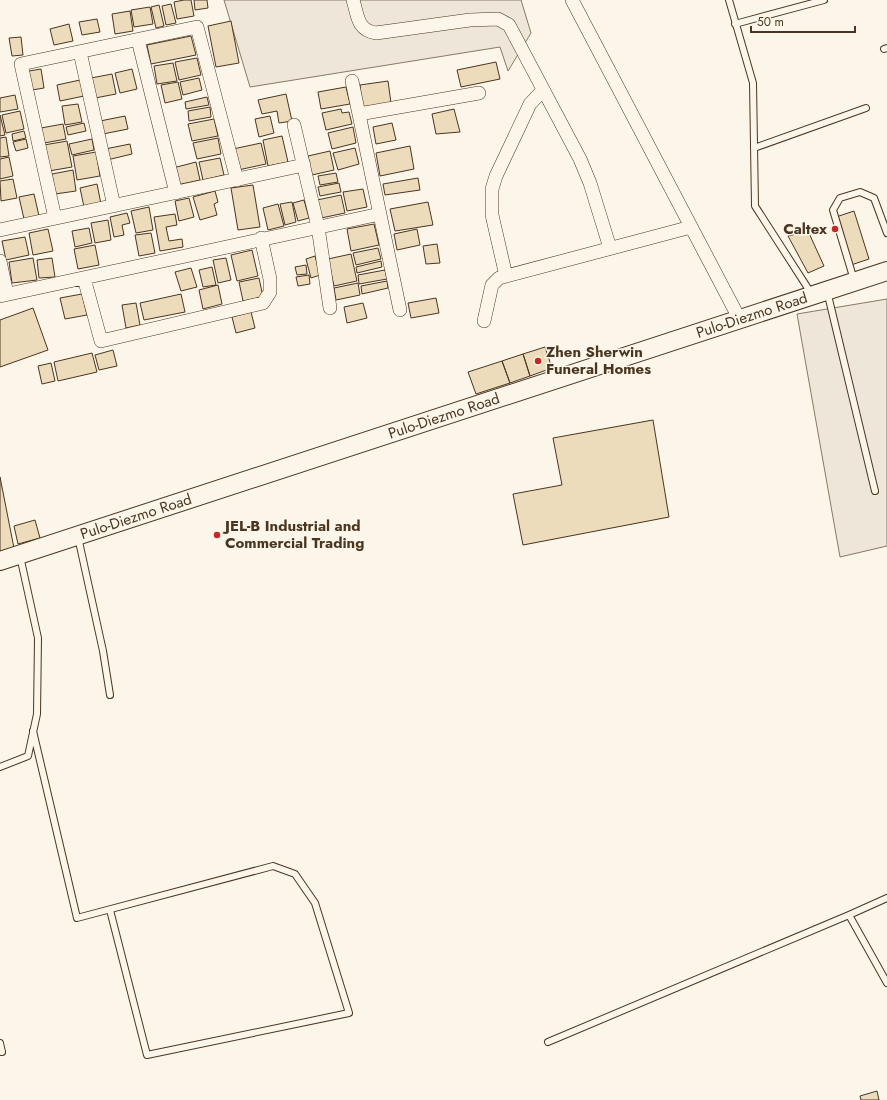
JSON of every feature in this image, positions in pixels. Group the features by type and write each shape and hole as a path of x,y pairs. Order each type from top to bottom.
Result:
{"main road":[{"name":"Pulo-Diezmo Road","path":"0,561 739,318 887,271"}],"street":[{"path":"353,0 361,27 368,32 376,33 470,20 498,19 509,25 580,159 590,183 610,248"},
{"path":"572,0 739,318"},
{"path":"55,218 20,64 197,27 237,180"},
{"path":"138,40 176,193"},
{"path":"80,52 114,206"},
{"path":"352,81 400,310"},
{"path":"506,276 492,215 492,190 496,176 530,104 543,90"},
{"path":"359,114 479,94"},
{"path":"294,125 318,227 330,308"},
{"path":"0,230 304,165"},
{"path":"0,261 4,295 261,238 380,214"},
{"path":"484,321 492,285 495,281 506,276 691,227"},
{"path":"84,278 101,341 263,303 270,292 270,279 261,238"}],"lane":[{"path":"729,0 753,83 755,206 819,292 875,491"},
{"path":"735,24 824,0"},
{"path":"754,148 866,108"},
{"path":"855,281 833,210 840,198 860,192 874,198 887,233"},
{"path":"78,535 103,651 110,695"},
{"path":"0,767 28,756 36,714 38,638 19,555"},
{"path":"33,731 77,918 273,866 295,874 315,903 349,1013 147,1055 110,910"},
{"path":"548,1042 887,898"},
{"path":"849,915 887,983"},
{"path":"0,1043 2,1052"}],"shaded area":[{"path":"224,0 521,0 531,33 508,71 500,47 250,87"},
{"path":"887,299 887,546 840,557 797,314"}],"building":[{"path":"191,0 194,16 177,19 174,2"},
{"path":"194,0 207,0 208,8 195,10"},
{"path":"171,4 176,23 166,25 162,6"},
{"path":"159,5 164,26 156,28 151,7"},
{"path":"150,7 153,24 134,27 131,10"},
{"path":"130,11 133,31 115,34 112,14"},
{"path":"97,19 100,32 82,35 79,22"},
{"path":"231,21 239,63 216,67 208,26"},
{"path":"69,24 73,41 54,45 50,29"},
{"path":"191,36 196,55 151,64 147,45"},
{"path":"21,37 23,55 12,56 9,38"},
{"path":"197,58 201,75 179,80 175,62"},
{"path":"496,62 500,79 461,87 457,70"},
{"path":"173,63 177,81 157,84 154,66"},
{"path":"41,69 44,88 32,90 29,71"},
{"path":"132,69 137,89 120,93 115,73"},
{"path":"112,74 116,94 95,98 91,78"},
{"path":"199,78 202,90 183,95 180,82"},
{"path":"80,80 84,96 60,101 57,85"},
{"path":"388,81 391,103 362,107 360,85"},
{"path":"178,82 182,99 165,103 161,85"},
{"path":"346,87 350,104 321,109 318,92"},
{"path":"286,94 292,121 279,123 277,111 262,114 258,100"},
{"path":"15,95 18,109 0,112 0,98"},
{"path":"207,97 209,105 186,109 185,102"},
{"path":"78,104 82,122 65,125 62,106"},
{"path":"210,107 211,117 189,121 188,111"},
{"path":"341,109 342,113 349,112 352,124 326,130 322,113"},
{"path":"454,109 460,132 436,134 432,114"},
{"path":"20,111 24,129 6,133 2,115"},
{"path":"0,115 5,135 0,136"},
{"path":"125,116 128,129 103,134 100,121"},
{"path":"270,116 274,133 259,137 255,119"},
{"path":"214,119 218,136 192,141 188,124"},
{"path":"84,123 86,131 68,135 66,127"},
{"path":"392,123 396,140 376,144 373,127"},
{"path":"63,124 66,139 44,143 41,128"},
{"path":"353,127 356,143 332,149 328,133"},
{"path":"24,131 26,138 13,141 12,134"},
{"path":"282,136 288,162 268,166 263,140"},
{"path":"6,137 9,156 0,157 0,138"},
{"path":"218,138 221,154 197,159 193,143"},
{"path":"26,139 28,148 16,151 13,142"},
{"path":"92,139 94,150 72,155 69,144"},
{"path":"67,141 72,167 49,171 44,145"},
{"path":"261,143 266,164 238,170 233,149"},
{"path":"130,144 132,154 107,160 105,149"},
{"path":"410,146 414,169 380,176 376,153"},
{"path":"355,148 359,164 338,170 333,153"},
{"path":"330,151 334,170 312,175 308,156"},
{"path":"96,152 100,176 77,180 73,156"},
{"path":"9,157 13,176 0,179 0,159"},
{"path":"220,158 224,175 203,180 199,162"},
{"path":"196,162 200,180 177,185 173,168"},
{"path":"73,170 76,191 55,194 52,174"},
{"path":"336,173 338,182 320,185 318,176"},
{"path":"418,178 420,190 385,195 383,184"},
{"path":"13,179 17,198 1,201 0,181"},
{"path":"339,183 341,192 320,196 318,187"},
{"path":"97,184 101,204 84,207 80,188"},
{"path":"253,185 260,227 238,230 231,188"},
{"path":"363,189 367,207 347,211 343,192"},
{"path":"215,191 218,202 214,204 217,215 200,220 193,197"},
{"path":"34,194 39,216 24,219 19,197"},
{"path":"341,195 345,213 321,218 317,200"},
{"path":"189,198 194,217 179,221 175,201"},
{"path":"304,200 309,218 298,221 293,203"},
{"path":"292,202 296,222 285,225 280,204"},
{"path":"428,202 433,225 395,231 390,209"},
{"path":"278,204 284,226 268,230 263,208"},
{"path":"149,207 153,230 136,233 131,211"},
{"path":"854,211 869,259 851,265 836,217"},
{"path":"127,213 130,223 122,225 124,235 114,237 110,217"},
{"path":"175,214 177,225 166,227 169,241 182,239 183,247 160,251 154,217"},
{"path":"108,220 111,240 95,243 91,223"},
{"path":"374,224 379,245 351,251 347,229"},
{"path":"89,228 92,243 75,247 72,231"},
{"path":"48,229 53,251 33,255 29,233"},
{"path":"417,229 420,245 397,250 394,234"},
{"path":"808,231 824,266 808,273 788,236"},
{"path":"151,233 155,253 139,256 135,235"},
{"path":"25,237 29,255 6,260 2,241"},
{"path":"437,244 440,263 426,264 423,246"},
{"path":"95,245 99,265 78,269 74,249"},
{"path":"378,248 381,259 356,265 353,253"},
{"path":"252,250 258,276 237,281 231,255"},
{"path":"351,254 357,281 334,286 328,259"},
{"path":"315,256 320,275 311,278 306,259"},
{"path":"33,258 37,280 12,283 9,262"},
{"path":"52,258 55,277 39,278 37,260"},
{"path":"226,258 231,280 218,283 213,260"},
{"path":"381,261 382,267 357,273 356,267"},
{"path":"306,265 307,274 297,275 295,267"},
{"path":"212,267 216,285 203,287 199,270"},
{"path":"191,268 197,287 181,291 175,272"},
{"path":"385,270 387,279 359,284 358,275"},
{"path":"309,275 310,284 298,286 296,277"},
{"path":"259,278 263,297 243,301 239,282"},
{"path":"387,281 388,288 362,294 361,286"},
{"path":"358,283 360,295 336,300 334,288"},
{"path":"218,285 222,304 203,309 199,290"},
{"path":"82,294 87,315 65,319 60,298"},
{"path":"181,294 185,312 144,320 140,303"},
{"path":"436,298 439,313 411,318 408,303"},
{"path":"136,303 140,325 126,328 122,305"},
{"path":"363,303 367,318 347,323 344,307"},
{"path":"33,308 48,350 0,367 0,320"},
{"path":"251,312 255,328 236,333 232,317"},
{"name":"Zhen Sherwin Funeral Homes","path":"545,347 552,368 530,376 523,354"},
{"path":"113,350 117,366 99,370 95,355"},
{"path":"92,353 97,372 58,381 54,362"},
{"path":"523,354 530,376 510,383 502,361"},
{"path":"502,361 510,383 476,394 468,372"},
{"path":"51,363 55,381 42,384 38,366"},
{"path":"653,420 669,517 523,545 513,494 562,485 553,438"},
{"path":"0,477 14,548 0,551"},
{"path":"35,520 40,538 18,544 14,526"},
{"path":"877,1091 879,1100 861,1100 860,1096"}],"place":[{"name":"Caltex","path":"835,229"},
{"name":"Zhen Sherwin Funeral Homes","path":"538,361"},
{"name":"JEL-B Industrial and Commercial Trading","path":"217,535"}]}
